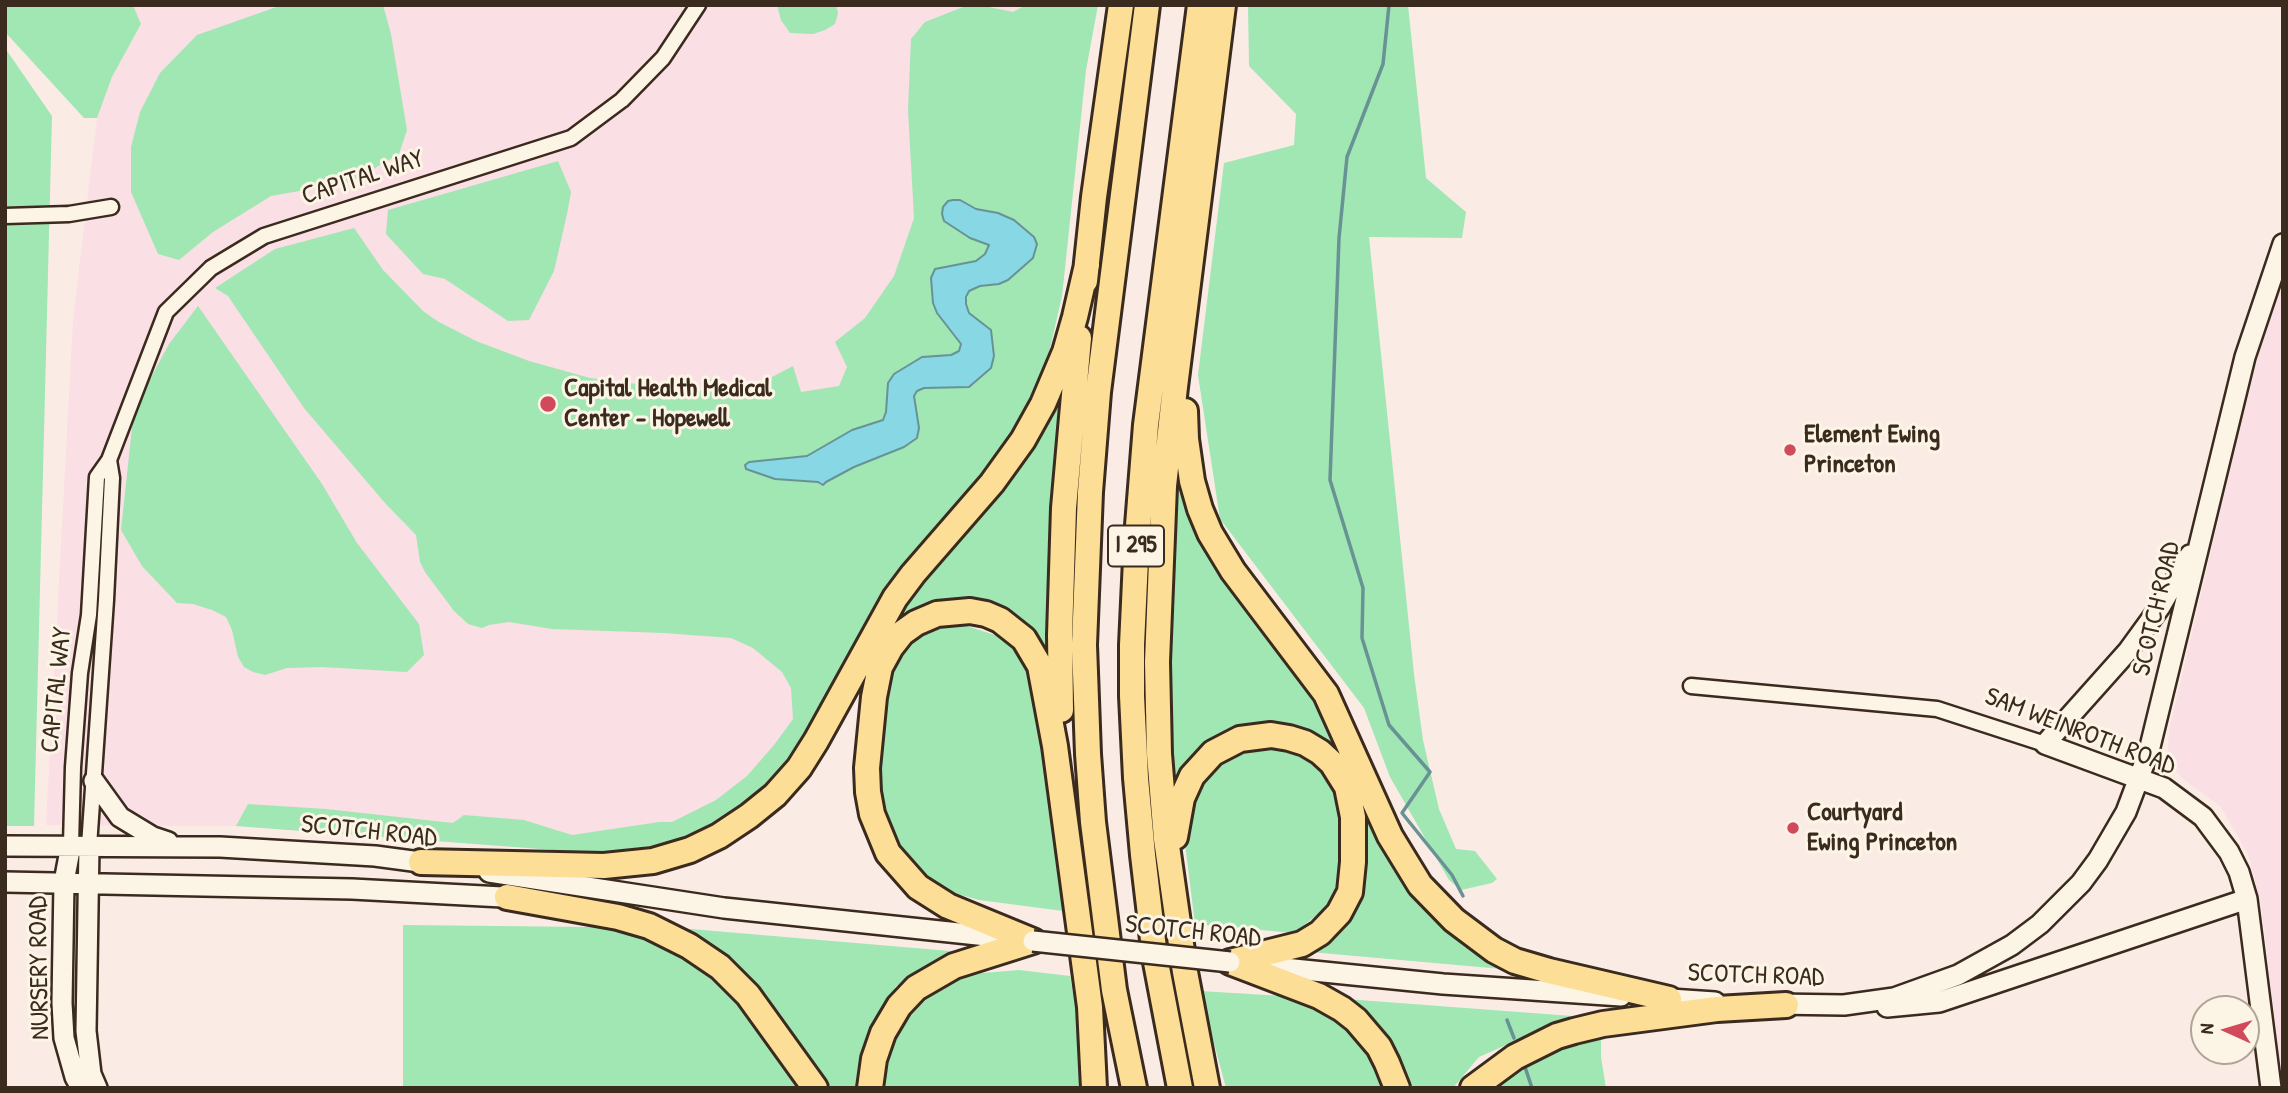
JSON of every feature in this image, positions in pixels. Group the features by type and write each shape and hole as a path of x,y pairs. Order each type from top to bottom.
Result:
{"highway":[{"path":"1065,826 1061,726 1061,583 1068,444 1102,133 1121,5"},
{"name":"I 295","path":"1134,1088 1114,990 1094,835 1084,645 1090,492 1098,392 1147,5"},
{"name":"I 295","path":"1180,1088 1155,957 1143,855 1132,696 1132,645 1146,425 1200,5"},
{"path":"1207,1088 1166,839 1159,754 1158,608 1166,473 1223,5"},
{"path":"1198,210 1185,399 1189,467 1200,509 1225,559 1325,694 1400,853 1420,885 1442,909 1494,950 1533,967 1669,999"},
{"path":"421,862 604,866 653,861 690,850 719,836 775,795 794,774 817,741 895,598 992,483 1023,440 1043,404 1065,352 1087,265"},
{"path":"1033,941 975,918 928,895 896,864 876,827 869,802 867,779 878,673 894,642 921,620 937,614 954,611 976,612 1004,623 1027,643 1043,676 1090,1007 1094,1088"},
{"path":"1178,916 1174,855 1178,813 1186,787 1204,761 1235,741 1265,735 1295,739 1324,755 1342,777 1352,805 1353,862 1351,886 1346,902 1334,920 1309,941 1296,947 1230,962"},
{"path":"507,897 618,917 649,926 689,946 720,967 748,995 816,1088"},
{"path":"870,1088 874,1059 883,1034 910,993 954,966 1033,941"},
{"path":"1230,962 1319,996 1342,1009 1356,1020 1378,1047 1388,1063 1397,1088"},
{"path":"1473,1088 1515,1057 1574,1031 1603,1024 1717,1009 1786,1005"},
{"path":"1192,1006 1213,1088"},
{"path":"1090,1007 1109,1088"}],"main road":[{"name":"SCOTCH ROAD","path":"5,846 179,846 375,856 724,908 1443,984 1786,1005 1844,1005 1894,998 1940,982 1986,961 2040,924 2074,890 2098,860 2126,812 2140,778 2157,722 2245,357 2283,244"},
{"path":"2045,744 2128,651 2160,607 2190,554 2207,512"},
{"name":"SAM WEINROTH ROAD","path":"2045,744 2164,788 2203,817 2229,852 2239,872 2247,899 2271,1088"},
{"path":"94,781 120,817 153,837 179,846"},
{"name":"NURSERY ROAD","path":"80,846 64,882 62,1003 64,1038 80,1088"},
{"name":"NURSERY ROAD","path":"80,846 90,882 86,1031 90,1074 97,1088"},
{"name":"SCOTCH ROAD","path":"5,882 352,889 724,908"},
{"path":"1844,1005 1906,1006 1940,1002 2247,899"}],"street":[{"name":"CAPITAL WAY","path":"80,846 73,766 80,673 89,615 97,477 109,460 166,312 211,268 264,236 571,138 622,100 663,58 698,5"},
{"path":"5,216 69,214 111,207"},
{"name":"CAPITAL WAY","path":"80,846 94,781 107,600 112,478 109,460"},
{"name":"SAM WEINROTH ROAD","path":"1691,686 1926,707 1952,712 2045,744"}],"shaded area":[{"name":"Capital Health Medical Center - Hopewell","path":"133,5 1098,5 1086,70 1062,296 950,509 877,600 840,677 801,745 660,845 594,853 236,826 46,825 73,320 97,118 112,77 141,24"},
{"path":"2283,275 2283,1088 2261,905 2248,854 2220,806 2183,779 2167,760 2169,731 2237,440 2267,321"}],"green space":[{"path":"5,5 133,5 141,24 112,77 97,118 84,118 5,32"},
{"path":"282,5 383,5 391,34 407,130 399,154 351,182 271,196 213,232 179,260 158,254 131,192 131,147 140,112 160,73 197,35"},
{"path":"777,5 836,5 838,13 835,24 825,30 813,34 790,33 781,20"},
{"path":"968,5 1013,12 1026,5 1098,5 1086,70 1062,296 1046,366 1008,442 926,537 877,600 840,677 801,745 760,795 717,824 660,845 594,853 236,826 248,804 326,809 453,823 464,815 524,820 572,835 672,822 716,800 747,776 793,719 791,688 782,672 753,648 731,638 552,629 509,622 482,628 468,624 454,611 425,572 420,562 416,535 304,408 228,296 215,288 275,249 354,228 383,270 423,311 476,341 529,361 590,378 699,392 709,379 749,389 793,366 801,392 839,386 847,367 835,342 865,318 894,276 914,218 908,110 911,39 925,22","holes":["968,205 998,213 1033,258 1008,280 969,291 966,304 969,313 991,330 959,388 924,388 917,391 914,403 919,428 904,447 854,467 821,485 818,482 783,480 749,462 807,456 852,430 883,420 886,396 922,357 951,355 960,351 961,345 937,313 933,303 931,278 946,266 976,261 985,254 989,244 970,238"]},
{"path":"1248,5 1408,5 1426,178 1466,212 1462,238 1369,237 1423,740 1439,809 1456,849 1475,851 1497,879 1492,883 1461,890 1449,880 1390,777 1364,708 1220,519 1198,375 1224,163 1294,145 1296,114 1249,66"},
{"path":"5,48 52,116 34,826 5,826"},
{"path":"558,161 571,192 567,214 554,271 529,320 508,321 445,279 423,274 386,234 388,210"},
{"path":"198,306 322,484 357,543 419,624 424,655 407,672 322,667 287,668 265,675 253,672 244,667 238,657 226,617 193,604 177,603 142,566 121,530 134,409 169,344"},
{"path":"1060,386 1051,669 1018,622 977,598 939,599 897,624 919,577"},
{"path":"1177,460 1324,711 1343,757 1297,726 1238,724 1202,746 1175,783 1168,604"},
{"path":"955,622 1007,639 1032,669 1063,911 979,900 942,890 911,863 885,820 877,765 887,667 910,639"},
{"path":"1271,745 1313,758 1332,783 1341,807 1341,872 1331,904 1294,933 1195,924 1184,836 1197,780 1236,750"},
{"path":"1359,789 1379,838 1425,910 1502,969 1310,952 1352,910"},
{"path":"607,923 710,969 801,1088 403,1088 403,925 589,927"},
{"path":"679,928 962,952 896,986 870,1043 862,1088 824,1088"},
{"path":"1019,970 1070,976 1083,1048 1084,1088 880,1088 892,1033 923,990 958,975"},
{"path":"1200,991 1283,996 1317,1011 1348,1029 1375,1060 1384,1088 1226,1088"},
{"path":"1346,999 1572,1016 1479,1057 1453,1088 1409,1088 1379,1026"},
{"path":"1601,1031 1601,1057 1606,1088 1489,1088 1520,1060"}],"water":[{"path":"953,200 960,200 976,209 998,213 1014,220 1034,237 1037,244 1033,258 1008,280 980,286 969,291 966,297 969,313 991,330 994,356 991,368 969,387 924,388 917,391 914,396 919,428 917,438 904,447 854,467 823,485 818,482 775,479 746,469 745,465 749,462 807,456 852,430 883,420 888,383 894,374 922,357 951,355 959,351 961,344 937,313 933,303 931,278 935,269 976,261 985,254 989,245 970,238 944,221 943,207"}],"waterway":[{"path":"1389,5 1383,64 1347,157 1339,238 1330,480 1363,588 1362,638 1389,725 1430,772 1402,813 1452,875 1463,896"},
{"path":"1507,1020 1514,1038"},
{"path":"1525,1067 1532,1088"}],"place":[{"name":"Capital Health Medical Center - Hopewell","path":"548,404"},
{"name":"Element Ewing Princeton","path":"1790,450"},
{"name":"Courtyard Ewing Princeton","path":"1793,828"}]}
